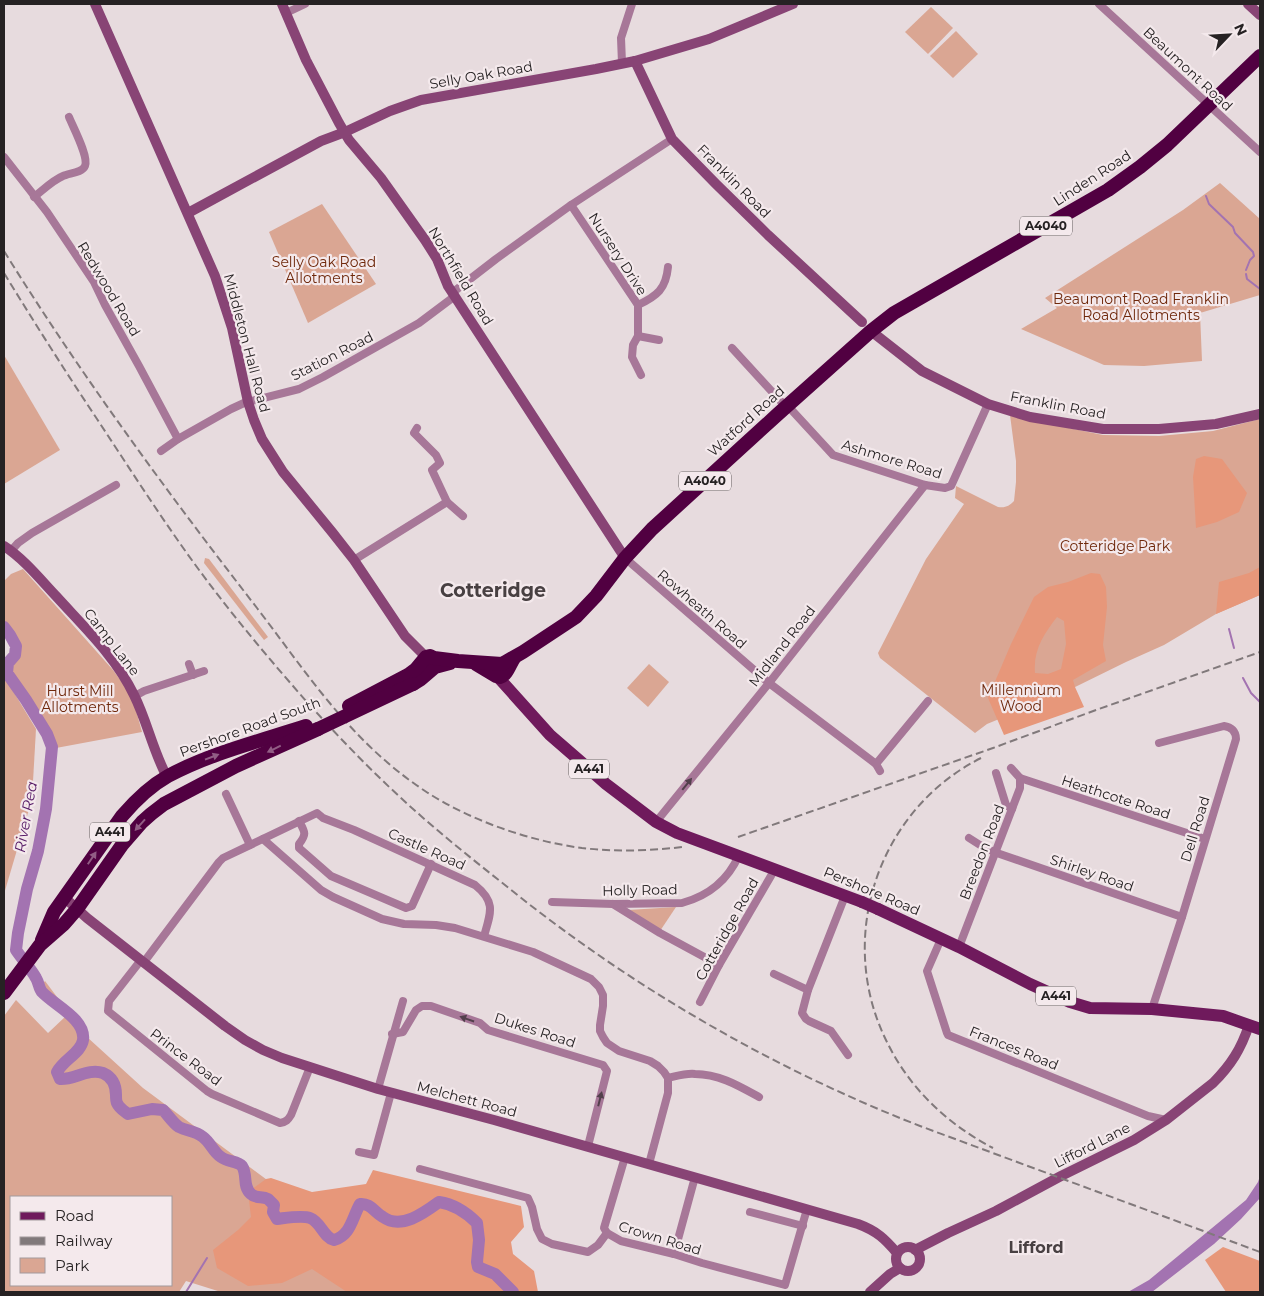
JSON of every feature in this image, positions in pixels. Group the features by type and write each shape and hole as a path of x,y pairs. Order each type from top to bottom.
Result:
{"highway":[{"name":"Linden Road","path":"867,327 1108,190 1152,158 1260,56"},
{"name":"Watford Road","path":"502,669 582,612 625,558 652,529 787,406 867,327"},
{"name":"A441","path":"430,662 465,661 502,669"},
{"name":"Pershore Road South","path":"40,945 54,912 122,816 130,807 167,777 236,748 331,720 335,721 413,684 421,679 430,662"},
{"name":"Pershore Road South","path":"4,994 40,945 64,924 77,909 122,845 142,822 164,804 430,662"},
{"path":"167,777 179,796"}],"main road":[{"name":"Pershore Road","path":"502,669 511,693 550,735 606,784 656,822 676,833 862,902 1070,1002 1090,1008 1152,1009 1223,1016 1256,1028"}],"street":[{"name":"Middleton Hall Road","path":"96,4 215,276 226,306 248,402 262,439 283,472 354,560 405,636 430,662"},
{"path":"284,8 305,4"},
{"path":"622,63 621,38 632,4"},
{"name":"Selly Oak Road","path":"188,213 321,141 390,111 428,98 635,61 709,39 793,4"},
{"name":"Beaumont Road","path":"1099,4 1260,152"},
{"path":"1248,4 1260,15"},
{"name":"Northfield Road","path":"284,8 306,60 349,140 381,178 425,240 437,259 445,280 625,558"},
{"name":"Franklin Road","path":"635,61 672,139 768,235 867,327 922,371 988,404 1030,417 1103,429 1208,425 1260,414"},
{"path":"34,197 62,176 85,166 85,157 70,121 64,128"},
{"name":"Station Road","path":"162,451 178,439 231,409 244,403 299,389 419,324 496,259 571,205 672,139"},
{"name":"Redwood Road","path":"5,158 47,212 94,282 178,439"},
{"name":"Nursery Drive","path":"571,205 638,305 638,336 633,345 632,357 641,375"},
{"path":"638,305 652,298 663,287 668,267"},
{"path":"638,336 659,340"},
{"name":"Ashmore Road","path":"732,348 834,455 925,485 945,488 951,486 988,404"},
{"path":"407,440 415,431 436,455 440,464 432,470 422,471"},
{"path":"432,470 447,502 463,516"},
{"path":"8,549 32,533 116,485"},
{"name":"Midland Road","path":"656,822 769,683 925,485"},
{"path":"354,560 447,502"},
{"name":"Camp Lane","path":"8,549 39,578 115,663 135,696 160,764 167,777"},
{"name":"Rowheath Road","path":"625,558 769,683 878,768 928,701"},
{"path":"189,664 193,675"},
{"path":"135,696 144,691 204,671"},
{"name":"Dell Road","path":"1152,1009 1182,917 1236,735 1231,729 1224,726 1159,743"},
{"path":"1011,768 1020,778"},
{"path":"996,773 1006,805 1012,809"},
{"name":"Heathcote Road","path":"1020,778 1205,839"},
{"name":"Breedon Road","path":"959,947 1020,788 1020,778"},
{"path":"226,794 250,845"},
{"name":"Castle Road","path":"299,821 317,812 323,818 475,884 488,897 490,905 490,914 484,936"},
{"path":"143,961 223,858 299,821 305,834 299,844 299,848 331,876 406,908 412,906 431,864"},
{"name":"Shirley Road","path":"969,838 994,852 1182,917"},
{"path":"263,839 321,890 375,916 404,924 436,925 484,936 533,952 591,979 599,987 603,995 600,1025 603,1038 618,1051 650,1061 658,1066 668,1078 668,1092 649,1164"},
{"name":"Holly Road","path":"552,902 613,904 682,903 690,901 711,890 722,880 734,866 739,855"},
{"name":"Cotteridge Road","path":"700,1002 775,869"},
{"path":"845,896 808,990 802,1013 809,1020 832,1031 848,1055"},
{"name":"Melchett Road","path":"65,898 225,1026 263,1050 282,1058 391,1093 588,1146 870,1228 883,1237 897,1253"},
{"path":"613,904 660,934 719,966"},
{"name":"Frances Road","path":"941,939 927,971 947,1033 950,1037 1148,1116 1166,1120"},
{"name":"Prince Road","path":"143,961 109,1001 108,1011 212,1094 280,1123 288,1120 291,1115 310,1067"},
{"path":"774,974 808,990"},
{"path":"378,1089 392,1034 403,1001"},
{"name":"Dukes Road","path":"392,1034 403,1032 416,1010 422,1006 431,1006 480,1024 488,1030 603,1065 607,1071 588,1146"},
{"name":"Lifford Lane","path":"897,1253 906,1248 915,1250 996,1211 1134,1140 1166,1120 1213,1082 1227,1068 1242,1044 1256,1028"},
{"path":"668,1078 695,1074 707,1075 733,1082 759,1097"},
{"path":"359,1152 374,1155 391,1093"},
{"path":"607,1233 604,1228 625,1157"},
{"name":"Crown Road","path":"420,1169 528,1198 542,1239 552,1244 588,1252 598,1245 607,1233 621,1241 785,1285 802,1226"},
{"path":"674,1254 695,1177"},
{"path":"750,1212 802,1226 807,1209"},
{"path":"897,1253 896,1261 900,1268 910,1271 916,1267 919,1260 918,1253 915,1250"},
{"path":"870,1292 890,1274 900,1268"}],"green space":[{"path":"931,7 953,28 928,54 905,32"},
{"path":"956,31 978,54 953,78 930,56"},
{"name":"Beaumont Road Franklin Road Allotments","path":"1220,183 1260,219 1260,295 1200,313 1202,361 1144,366 1104,365 1021,329 1057,308 1045,298 1183,210"},
{"name":"Selly Oak Road Allotments","path":"322,204 376,284 308,323 269,232"},
{"path":"4,355 60,450 4,484"},
{"name":"Cotteridge Park","path":"1010,415 1103,435 1159,436 1213,431 1260,419 1260,595 1216,614 1164,645 1069,690 987,724 975,733 880,658 878,653 926,559 964,504 955,498 956,486 998,507 1007,506 1014,501 1016,461"},
{"path":"1204,456 1222,459 1247,493 1239,512 1217,522 1196,528 1193,477 1196,459"},
{"path":"205,558 209,559 268,637 264,640 204,563"},
{"path":"1260,567 1260,595 1216,614 1219,582 1249,573"},
{"name":"Hurst Mill Allotments","path":"23,569 113,670 132,696 142,732 56,748 11,670 17,657 18,648 12,633 4,622 4,581 11,574"},
{"name":"Millennium Wood","path":"1091,573 1100,574 1106,587 1107,607 1103,645 1106,661 1073,680 1084,707 1004,735 988,698 1034,597 1048,587","holes":["1057,617 1064,621 1066,644 1061,669 1048,674 1035,673 1036,657 1040,643"]},
{"path":"649,664 669,682 648,707 627,688"},
{"path":"4,676 36,729 32,799 4,894"},
{"path":"676,907 660,931 628,910"},
{"path":"45,981 87,1037 143,1088 282,1191 360,1292 221,1292 186,1281 179,1292 4,1292 4,1016 16,1000 48,1033 66,1016 52,1007 36,991"},
{"path":"373,1170 521,1206 524,1227 511,1242 513,1254 534,1271 538,1292 347,1292 312,1269 282,1283 248,1286 217,1268 213,1250 251,1217 248,1192 266,1179 271,1178 312,1192 366,1184"},
{"path":"1223,1247 1260,1261 1260,1292 1226,1292 1205,1260"}],"shaded area":[{"path":"1260,1176 1260,1198 1214,1244 1152,1292 1128,1292 1149,1280 1246,1200"}],"waterway":[{"path":"1206,196 1209,204 1233,227 1235,233 1253,252 1254,256 1246,270"},
{"path":"1246,274 1247,279 1260,289"},
{"name":"River Rea","path":"4,627 16,646 15,655 8,663 7,673 47,734 52,747 46,809 38,851 27,889 16,950 34,975 42,992 75,1019 83,1032 82,1045 57,1072 60,1079 92,1072 103,1073 111,1079 114,1085 118,1105 128,1114 152,1109 163,1110 179,1127 203,1137 221,1157 242,1166 248,1191 255,1196 268,1199 274,1205 273,1212 277,1219 310,1218 317,1223 327,1236 334,1240 340,1238 348,1230 360,1204 367,1205 390,1221 397,1222 419,1215 439,1202 455,1207 477,1223 479,1240 478,1267 495,1274 513,1292"},
{"path":"1229,629 1234,648"},
{"path":"1243,678 1251,693 1260,702"},
{"path":"186,1292 207,1258"}],"railway":[{"path":"4,251 63,343 190,521 313,683 375,751 399,772 442,801 480,820 521,835 562,845 607,850 632,851 682,847"},
{"path":"4,273 73,383 169,527 209,583 257,644 321,717 391,789 447,838 525,901 617,968 665,999 714,1028 816,1081 920,1126 1260,1252"},
{"path":"738,837 1260,652"},
{"path":"981,758 945,781 915,811 891,845 875,883 866,923 865,965 873,1006 889,1046 909,1078 933,1105 961,1129 993,1148"}],"district":[{"name":"Cotteridge","path":"493,590"},
{"name":"Lifford","path":"1036,1247"}]}
